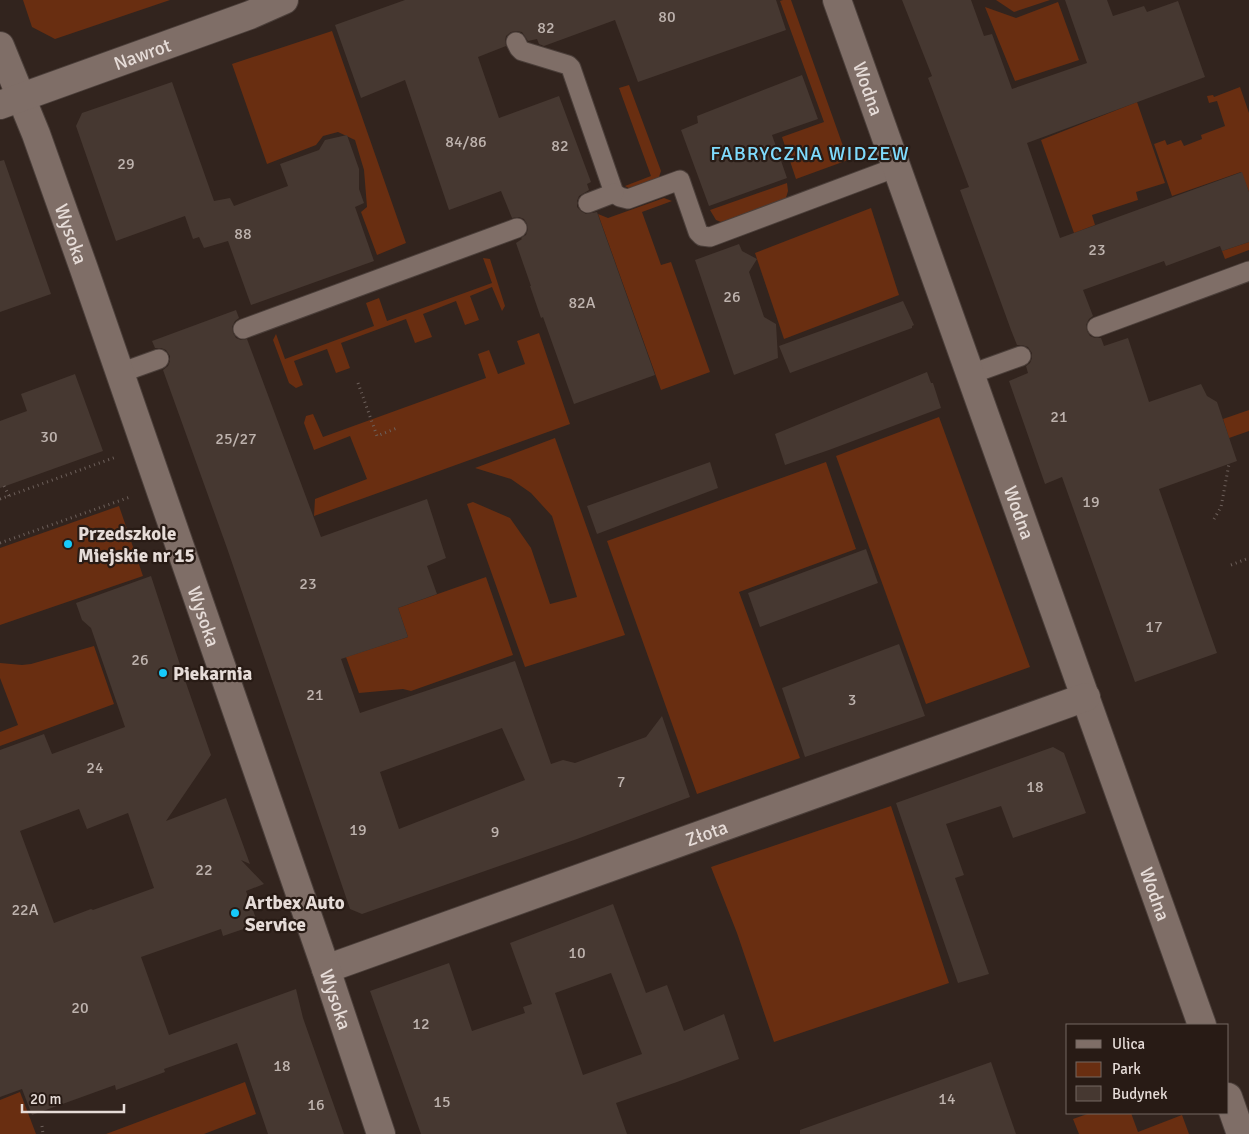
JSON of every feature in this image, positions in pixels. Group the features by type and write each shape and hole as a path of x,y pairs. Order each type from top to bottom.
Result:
{"street":[{"name":"Nawrot","path":"11,101 250,15 284,0"},
{"name":"Wodna","path":"837,0 1202,1024"},
{"name":"Wysoka","path":"0,46 11,101 84,269 326,968 381,1134"},
{"name":"Złota","path":"326,968 1086,697"},
{"path":"1229,1100 1241,1134"}],"lane":[{"path":"516,42 522,51 568,65 571,68 614,193 628,199 680,180 698,232 702,236 710,237 897,168"},
{"path":"588,203 614,193"},
{"path":"243,328 517,228"},
{"path":"1097,327 1249,271"},
{"path":"971,374 1021,356"},
{"path":"120,373 159,359"}],"path":[{"path":"358,383 377,436 398,428"},
{"path":"0,499 117,457"},
{"path":"1214,519 1221,507 1229,464"},
{"path":"4,486 8,496"},
{"path":"0,543 131,496"},
{"path":"1231,565 1249,558"},
{"path":"42,1126 43,1134"}],"green space":[{"path":"23,0 170,0 55,39 32,27"},
{"path":"791,0 848,160 796,179 782,137 824,122 780,1"},
{"path":"996,0 1050,0 1014,12"},
{"path":"1058,2 1079,60 1015,81 985,7 1016,18"},
{"path":"332,31 406,243 377,255 361,212 367,207 364,170 355,140 338,132 323,136 316,145 267,164 232,64"},
{"path":"629,85 661,171 658,180 632,190 625,186 651,176 619,88"},
{"path":"1240,87 1249,113 1249,192 1241,172 1172,196 1154,144 1165,140 1167,145 1181,140 1184,146 1202,139 1201,135 1225,126 1217,101 1209,103 1207,96 1213,95 1214,97"},
{"path":"1137,102 1165,183 1136,192 1138,200 1092,215 1095,225 1074,233 1041,140"},
{"path":"787,183 788,191 785,201 721,222 716,220 710,210"},
{"path":"664,198 672,201 642,212 661,265 671,262 710,372 661,390 598,214 608,218"},
{"path":"871,208 899,295 784,339 755,253"},
{"path":"1249,242 1249,250 1225,259 1222,251"},
{"path":"483,258 490,259 505,306 502,311 492,287 470,296 479,320 465,325 456,301 423,314 432,337 415,343 406,319 341,343 350,368 336,373 327,349 294,361 303,385 296,388 289,383 273,340 276,334 285,359 374,326 366,303 379,298 387,321 492,283"},
{"path":"539,333 570,424 314,516 315,499 367,479 350,436 314,450 304,423 306,416 313,414 323,437 486,378 478,354 489,350 498,374 525,364 517,341"},
{"path":"1249,410 1249,431 1229,438 1223,419"},
{"path":"939,417 1030,667 926,704 836,456"},
{"path":"555,438 625,635 525,667 467,504 473,502 510,518 531,548 550,604 577,597 552,516 531,493 511,479 475,468"},
{"path":"826,462 856,549 739,592 800,758 697,794 607,541"},
{"name":"Przedszkole Miejskie nr 15","path":"119,506 143,576 0,625 0,548"},
{"path":"486,577 513,655 411,691 403,689 359,693 346,657 408,637 398,608"},
{"path":"94,646 114,704 0,746 0,732 18,725 0,678 0,663 31,664"},
{"path":"891,806 949,983 774,1042 737,933 711,867"},
{"path":"245,1082 256,1114 204,1134 106,1134"},
{"path":"20,1092 36,1134 0,1134 0,1100"},
{"path":"1087,1114 1131,1114 1138,1132 1182,1115 1189,1134 1079,1134 1073,1119"}],"building":[{"path":"405,0 776,0 786,30 638,82 615,20 544,46 539,44 537,39 528,41 522,32 511,32 506,36 506,46 478,57 499,118 559,96 591,182 587,184 589,190 579,196 577,207 586,214 597,212 655,375 574,404 543,317 541,318 516,243 526,235 528,229 524,219 519,217 512,218 501,191 449,210 405,80 361,98 335,25"},
{"path":"902,0 971,0 984,36 992,34 1012,89 1087,63 1065,0 1107,0 1113,16 1144,6 1147,12 1178,1 1205,77 1027,143 1060,238 1242,172 1249,192 1249,242 1222,251 1220,246 1166,266 1164,261 1083,290 1093,316 1086,325 1087,331 1090,336 1101,338 1104,346 1128,338 1149,402 1201,384 1207,396 1217,402 1237,461 1159,489 1217,653 1135,682 1062,477 1045,484 1009,381 1028,373 1026,366 1030,363 1032,353 1028,347 1017,345 1011,330 960,190 969,187 928,78 932,76"},
{"path":"802,75 818,119 772,135 787,178 709,206 681,130 698,123 697,116"},
{"path":"172,82 214,201 230,198 234,206 288,186 280,164 319,150 325,140 347,135 359,169 359,189 364,203 355,207 374,261 251,305 228,241 204,248 199,237 193,239 185,216 116,241 76,126 82,113"},
{"path":"4,160 51,294 0,312 0,161"},
{"path":"739,244 742,251 757,259 749,272 764,317 776,324 778,358 734,375 695,260"},
{"path":"903,301 914,325 912,328 790,373 779,346"},
{"path":"236,310 239,318 232,327 233,333 236,338 241,340 247,339 321,537 427,499 446,558 427,566 437,594 398,608 408,637 341,659 360,713 515,661 551,764 563,760 575,763 646,737 662,716 690,797 577,839 362,914 350,909 227,548 163,370 168,366 170,356 166,350 155,348 152,341","holes":["502,728 525,780 399,829 380,772"]},
{"path":"927,372 931,383 933,383 941,408 785,465 775,434"},
{"path":"75,374 103,451 0,488 0,421 27,411 21,394"},
{"path":"710,462 718,488 597,534 587,506"},
{"path":"866,549 878,583 760,627 748,593"},
{"path":"151,576 211,755 166,821 226,798 250,864 241,860 264,884 246,891 258,924 223,936 221,929 141,957 169,1035 296,989 303,1018 344,1134 268,1134 237,1043 164,1069 165,1072 116,1090 115,1085 32,1115 22,1089 0,1097 0,750 44,734 52,754 125,727 91,628 82,620 76,603","holes":["79,809 87,829 128,813 154,888 54,923 20,831"]},
{"path":"899,644 925,716 805,757 782,688"},
{"path":"1053,747 1064,753 1086,813 1013,838 1001,806 946,824 964,875 955,878 989,974 958,983 896,803"},
{"path":"613,904 646,993 667,985 684,1031 724,1014 739,1059 616,1103 627,1134 421,1134 370,991 449,963 472,1031 525,1013 523,1007 532,1004 510,943","holes":["611,973 642,1054 583,1075 555,993"]},
{"path":"991,1062 1016,1134 800,1134 800,1130"}],"place":[{"name":"Przedszkole Miejskie nr 15","path":"68,544"},
{"name":"Piekarnia","path":"163,673"},
{"name":"Artbex Auto Service","path":"235,913"}],"district":[{"name":"FABRYCZNA WIDZEW","path":"810,153"}]}
